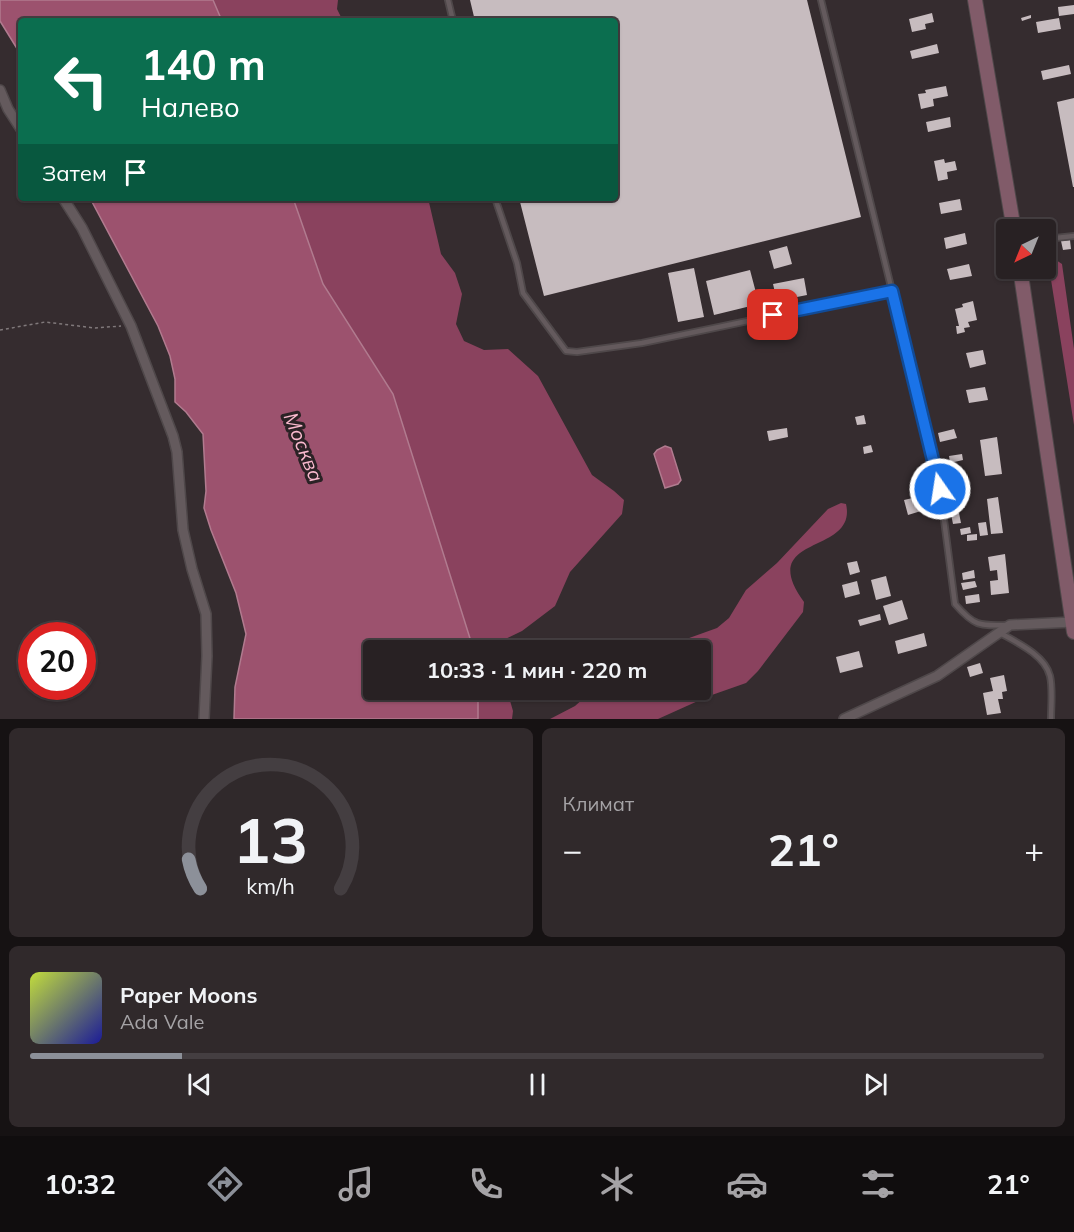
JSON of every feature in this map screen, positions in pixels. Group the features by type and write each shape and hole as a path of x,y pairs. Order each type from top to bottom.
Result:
{"main road":[{"path":"975,0 1012,219"},
{"path":"1022,279 1073,627"}],"street":[{"path":"0,90 18,124"},
{"path":"65,201 82,228 131,326 177,452 183,530 206,614 204,719"},
{"path":"844,719 937,676 1010,625 1073,627"}],"lane":[{"path":"448,0 452,18"},
{"path":"821,0 940,489 955,604 966,617 982,626 1010,625"},
{"path":"496,201 517,263 523,293 566,351 577,352 642,343 892,291"},
{"path":"1056,238 1074,236"},
{"path":"999,632 1046,665 1050,676 1051,719"}],"path":[{"path":"0,330 45,322 95,328 131,326"}],"shaded area":[{"path":"213,0 338,0 337,9 342,18 221,18"},
{"path":"294,201 429,201 441,254 455,273 462,294 456,324 464,341 484,350 508,349 538,376 592,475 624,500 622,514 570,572 555,606 522,631 504,640 471,640 393,394 323,284"},
{"path":"1056,260 1062,264 1074,349 1074,425 1051,279 1056,279"},
{"path":"841,503 846,504 846,520 837,532 798,554 791,565 792,580 804,602 803,612 758,671 746,683 711,695 711,640 684,640 717,628 729,618 746,590 777,563 828,509"},
{"path":"478,700 510,700 513,711 512,719 478,719"},
{"path":"582,700 700,700 658,719 550,719"}],"water":[{"path":"0,0 213,0 221,18 18,18 18,50 0,21"},
{"name":"Москва","path":"92,201 294,201 323,284 393,394 471,640 363,640 363,700 478,700 478,719 234,719 235,687 246,634 236,593 204,508 206,491 203,434 175,402 175,379 170,356 158,326"},
{"path":"665,446 671,448 681,480 678,484 665,488 654,454"}],"building":[{"path":"470,0 807,0 861,217 544,296 520,201 618,201 618,18 474,18"},
{"path":"1074,5 1074,14 1059,16 1058,7"},
{"path":"932,13 934,22 925,24 926,29 912,32 909,19"},
{"path":"1031,15 1031,18 1022,21 1021,18"},
{"path":"1059,18 1061,29 1038,33 1036,22"},
{"path":"937,44 939,53 912,59 910,51"},
{"path":"1069,65 1071,74 1043,80 1041,71"},
{"path":"946,86 948,96 933,99 934,106 921,109 918,94 926,93 925,90"},
{"path":"1074,98 1074,187 1073,187 1057,102"},
{"path":"950,117 951,127 928,132 926,122"},
{"path":"944,159 945,163 955,161 957,170 947,172 948,179 938,181 934,161"},
{"path":"960,199 962,210 941,214 939,203"},
{"path":"965,233 967,244 946,249 944,238"},
{"path":"1070,240 1071,249 1063,250 1061,241"},
{"path":"787,246 792,264 774,269 769,251"},
{"path":"969,264 972,276 950,280 947,269"},
{"path":"694,268 704,317 678,322 668,273"},
{"path":"750,270 759,304 714,315 706,281"},
{"path":"804,278 807,295 777,301 773,284"},
{"path":"973,301 977,320 968,322 970,327 964,328 965,332 957,334 956,326 959,326 955,309"},
{"path":"983,350 986,364 970,368 966,353"},
{"path":"985,387 988,400 969,403 966,390"},
{"path":"864,415 866,424 857,425 855,417"},
{"path":"787,428 788,437 769,441 767,431"},
{"path":"954,429 957,438 940,442 938,433"},
{"path":"997,437 1002,474 985,476 980,440"},
{"path":"871,445 873,452 864,454 863,447"},
{"path":"962,454 963,460 950,463 949,456"},
{"path":"962,483 963,492 950,493 949,485"},
{"path":"959,494 960,499 953,501 952,495"},
{"path":"917,497 921,511 908,515 904,500"},
{"path":"998,497 1003,533 991,534 987,499"},
{"path":"964,501 965,508 952,509 951,502"},
{"path":"959,513 961,523 953,524 951,514"},
{"path":"986,522 988,535 980,536 978,523"},
{"path":"970,527 971,533 961,535 960,529"},
{"path":"977,534 977,540 967,541 967,535"},
{"path":"1005,554 1009,593 991,595 990,581 998,580 997,570 990,571 988,557"},
{"path":"857,561 860,572 850,575 847,563"},
{"path":"974,570 975,578 963,580 962,573"},
{"path":"886,576 891,596 876,600 871,580"},
{"path":"857,581 860,594 845,598 842,585"},
{"path":"975,581 977,587 963,590 961,583"},
{"path":"979,594 980,602 966,604 965,596"},
{"path":"902,600 908,619 889,625 883,606"},
{"path":"880,614 881,620 860,626 858,620"},
{"path":"924,633 927,646 898,654 895,641"},
{"path":"859,651 863,667 840,673 836,657"},
{"path":"980,663 983,673 970,677 967,667"},
{"path":"1004,675 1007,691 1002,692 1003,699 998,699 1001,713 987,715 983,693 993,691 990,678"}],"route":[{"path":"773,315 892,291 940,489"}]}
